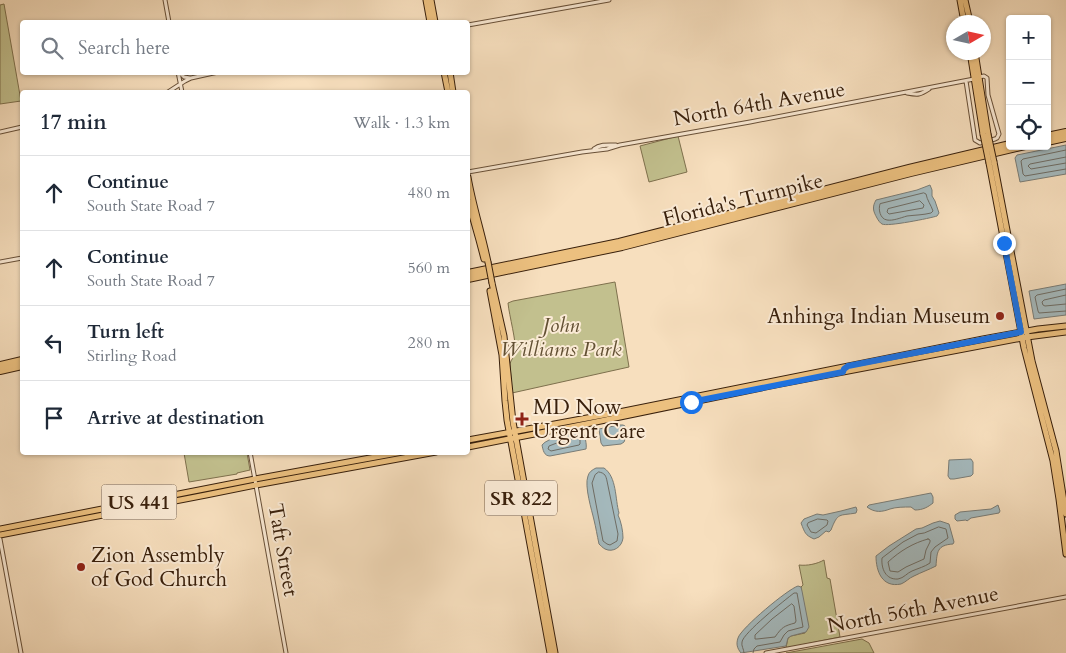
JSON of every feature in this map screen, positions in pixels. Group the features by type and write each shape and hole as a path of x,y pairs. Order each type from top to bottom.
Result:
{"highway":[{"path":"1051,135 1066,132"},
{"path":"1051,141 1066,138"},
{"name":"Florida's Turnpike","path":"470,273 619,242 919,165 1006,145"},
{"name":"Florida's Turnpike","path":"470,279 622,248 911,173 1009,150"},
{"path":"0,365 20,360"},
{"path":"0,371 20,366"}],"main road":[{"path":"426,0 430,20"},
{"path":"431,0 436,20"},
{"path":"960,0 963,15"},
{"path":"965,0 968,15"},
{"path":"972,60 977,78"},
{"path":"976,60 986,134 1029,370 1056,475 1066,554"},
{"path":"445,75 448,90"},
{"path":"450,75 453,90"},
{"path":"470,185 482,231 490,283 504,336 513,435"},
{"path":"470,208 486,262"},
{"path":"470,440 588,424 775,385 943,354 1066,326"},
{"path":"470,446 597,416 949,346 1024,335 1066,332"},
{"path":"1024,335 1056,453 1066,514"},
{"path":"943,354 949,346"},
{"path":"893,363 897,359 896,357"},
{"path":"843,372 848,366"},
{"path":"1037,398 1044,404"},
{"path":"588,424 597,416"},
{"name":"SR 822","path":"513,435 550,653"},
{"name":"SR 822","path":"513,435 555,653"},
{"path":"384,461 389,455"},
{"name":"US 441","path":"0,529 192,498 316,468 389,455"},
{"name":"US 441","path":"0,535 197,491 312,474 419,455"},
{"path":"367,464 372,458"},
{"path":"324,472 328,466"},
{"path":"312,474 316,468"},
{"path":"192,498 193,494 197,491"},
{"path":"154,505 159,499"}],"street":[{"path":"165,0 169,20"},
{"path":"470,25 609,0"},
{"path":"179,75 182,90"},
{"path":"182,75 191,78"},
{"path":"171,90 191,78 204,75"},
{"name":"North 64th Avenue","path":"470,172 607,149 620,145 904,93 920,94 935,87 986,76 988,96 999,134 997,138 977,142 974,138 966,81"},
{"path":"0,132 20,127"},
{"path":"0,262 20,258"},
{"name":"Taft Street","path":"251,455 286,653"},
{"path":"0,540 21,653"},
{"name":"North 56th Avenue","path":"766,653 1066,597"}],"green space":[{"path":"4,4 20,101 0,104 0,5"},
{"path":"678,136 687,172 649,182 640,146"},
{"name":"John Williams Park","path":"615,282 629,367 512,393 510,364 515,355 515,348 508,303"},
{"path":"184,455 247,455 250,470 189,482"},
{"path":"824,560 827,578 830,579 840,637 786,648 788,638 805,633 801,587 803,585 799,565 818,563"},
{"path":"862,639 869,643 874,653 786,653"}],"water":[{"path":"1066,145 1066,174 1020,182 1015,158 1017,155 1051,150 1051,148"},
{"path":"930,185 939,213 937,216 886,225 878,221 874,209 876,200"},
{"path":"1066,284 1066,315 1034,319 1029,291"},
{"path":"619,425 625,426 627,434 624,442 603,446 599,429"},
{"path":"582,432 586,440 586,449 550,456 544,452 542,445 545,442 560,436"},
{"path":"971,459 973,462 973,474 971,476 950,479 948,476 949,460"},
{"path":"596,468 604,468 608,472 615,489 623,538 619,546 614,550 605,549 599,544 587,486 589,473"},
{"path":"931,493 933,503 920,509 915,510 911,507 903,507 879,511 867,507 869,505"},
{"path":"998,505 999,513 971,518 967,521 957,521 955,519 955,515 960,512 991,509"},
{"path":"856,507 856,513 840,516 835,520 829,532 826,531 814,539 806,533 801,523 804,519 817,514 823,515"},
{"path":"940,521 949,524 954,542 939,550 936,566 901,584 894,585 885,581 879,573 876,556 916,529"},
{"path":"798,586 801,587 809,627 806,632 788,638 786,646 741,653 737,644 741,633 765,609"}],"place":[{"name":"Anhinga Indian Museum","path":"1000,316"},
{"name":"MD Now Urgent Care","path":"522,419"},
{"name":"Zion Assembly of God Church","path":"81,567"}],"route":[{"path":"691,402 843,372 848,366 1021,332 1004,243"}]}
